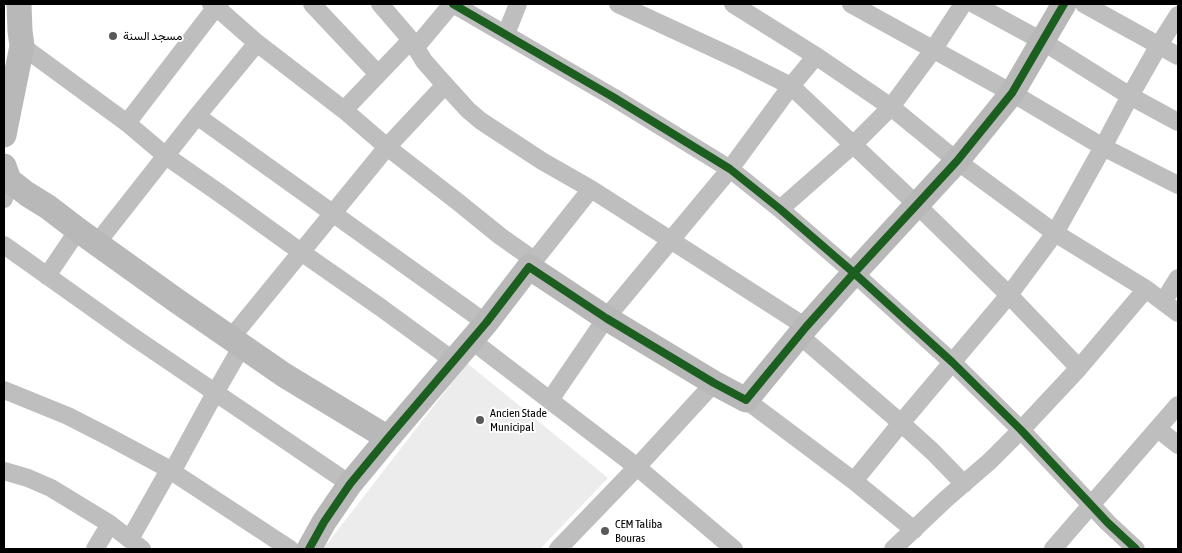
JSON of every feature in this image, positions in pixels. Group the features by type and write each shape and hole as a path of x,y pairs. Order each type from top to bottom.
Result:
{"street":[{"path":"4,135 22,46 19,4"},
{"path":"312,4 378,74"},
{"path":"380,4 413,44 424,61 468,110 481,121 671,241 802,331 933,452 964,484"},
{"path":"344,110 378,74 413,44 453,4 730,169 854,273 952,362 1021,430 1108,523 1136,549"},
{"path":"506,34 518,4"},
{"path":"618,4 791,86 854,144 1009,295 1079,368"},
{"path":"733,4 816,56 891,107 957,161 1055,233 1146,289 1178,312"},
{"path":"851,4 1012,93 1103,147 1178,185"},
{"path":"780,209 854,144 891,107 964,4"},
{"path":"974,4 1042,41 1130,96 1178,122"},
{"path":"746,400 802,331 957,161 1012,93 1064,4"},
{"path":"1084,4 1178,56"},
{"path":"126,123 216,5 257,44 344,110 387,147 532,263 606,318 714,383 746,400 854,481 914,530"},
{"path":"854,481 1009,295 1055,233 1130,96 1178,15"},
{"path":"47,276 88,237 166,156 257,44"},
{"path":"22,46 126,123 166,156 454,361"},
{"path":"550,400 606,318 730,169 791,86 816,56"},
{"path":"4,470 51,488 110,524 136,544 171,471 215,393 236,342 301,252 387,147 445,85"},
{"path":"197,116 333,213 479,332 550,400 637,468 734,549"},
{"path":"6,182 48,207 177,301 284,375 388,438"},
{"path":"309,549 324,522 350,484 479,332 591,189"},
{"path":"4,245 132,336 350,484"},
{"path":"1162,302 1178,278"},
{"path":"899,548 946,498 990,461 1021,430 1079,368 1146,289"},
{"path":"558,549 637,468 714,383"},
{"path":"4,390 68,416 171,471 290,549"},
{"path":"1053,549 1178,405"},
{"path":"1158,429 1178,445"},
{"path":"94,549 110,524"}],"shaded area":[{"name":"Ancien Stade Municipal","path":"467,363 608,478 540,549 323,549"}],"cycle path":[{"path":"453,4 613,97 730,169 854,273 952,362 1021,430 1108,523 1136,549"},
{"path":"309,549 324,522 350,484 486,323 529,267 606,318 714,383 746,400 806,327 957,161 1012,93 1064,4"}],"place":[{"name":"مسجد السنة","path":"113,36"},
{"name":"Ancien Stade Municipal","path":"480,420"},
{"name":"CEM Taliba Bouras","path":"605,531"}]}
